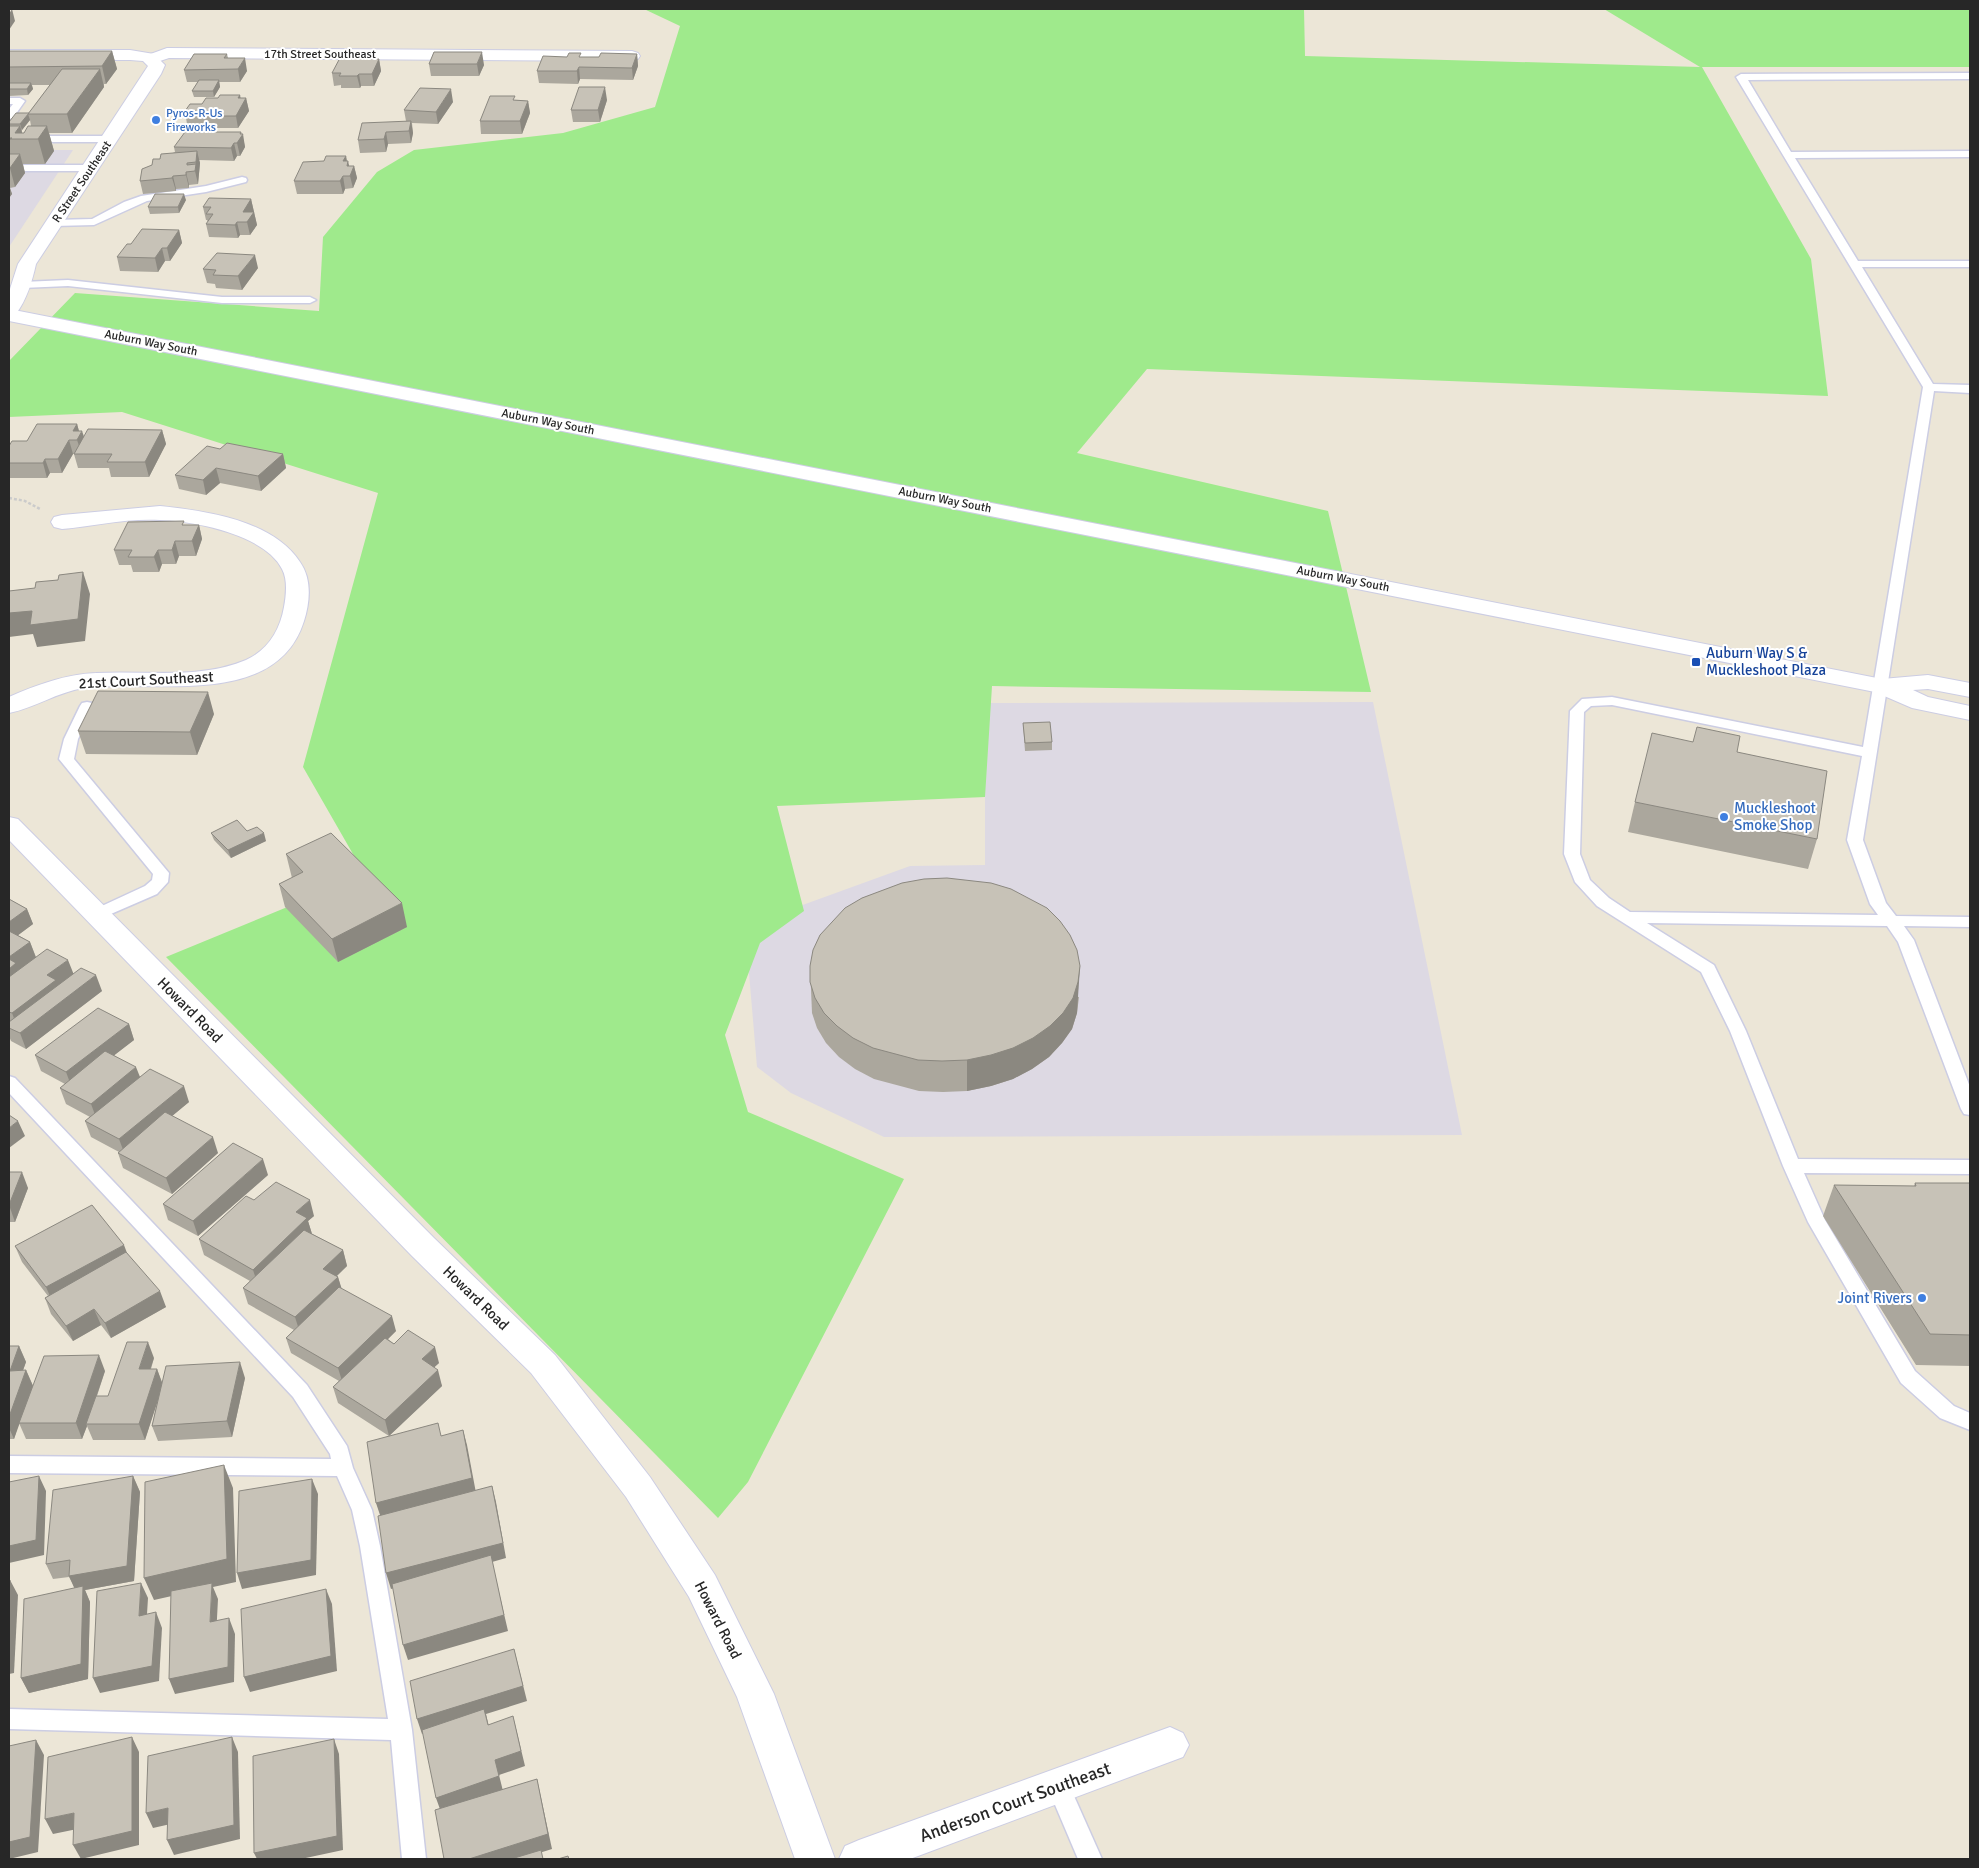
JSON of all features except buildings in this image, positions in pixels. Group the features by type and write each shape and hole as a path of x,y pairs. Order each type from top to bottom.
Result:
{"street":[{"name":"17th Street Southeast","path":"9,55 112,54 151,59 167,53 632,56"},
{"name":"R Street Southeast","path":"9,310 22,284 27,264 153,74 156,64 151,59"},
{"name":"Auburn Way South","path":"9,315 1882,686 1921,703 1970,713"},
{"name":"21st Court Southeast","path":"9,706 64,685 94,680 199,679 223,676 255,665 270,657 284,638 295,616 297,594 294,571 282,552 258,538 195,516 158,513 62,522"},
{"name":"Auburn Way South","path":"1882,686 1928,682 1970,690"},
{"name":"Howard Road","path":"9,826 423,1247 543,1364 632,1479 702,1586 755,1694 815,1859"},
{"name":"Anderson Court Southeast","path":"859,1859 1170,1745"}],"lane":[{"path":"1970,76 1741,77 1929,387 1882,686 1855,840 1878,904 1906,940 1970,1109"},
{"path":"9,101 20,101 9,116"},
{"path":"9,138 111,138"},
{"path":"1788,155 1970,154"},
{"path":"9,168 92,168"},
{"path":"54,223 94,222 128,204 145,198 206,189 242,180"},
{"path":"1854,264 1970,264"},
{"path":"22,284 68,283 222,300 310,300"},
{"path":"1929,387 1970,388"},
{"path":"1870,753 1612,701 1588,702 1577,711 1572,854 1583,882 1603,902 1708,970 1741,1040 1817,1222 1908,1377 1947,1412 1970,1422"},
{"path":"87,706 72,739 66,759 161,873 160,882 150,890 97,915"},
{"path":"1627,917 1970,922"},
{"path":"9,1082 300,1391 340,1452 343,1468 362,1510 401,1730 414,1859"},
{"path":"1792,1166 1970,1167"},
{"path":"9,1465 343,1468"},
{"path":"9,1719 401,1730"},
{"path":"1058,1786 1090,1859"}],"path":[{"path":"9,498 29,501 62,522"}],"shaded area":[{"path":"9,150 73,150 9,247"},
{"path":"1373,702 1462,1135 884,1137 791,1093 757,1067 745,926 910,866 985,865 985,703"}],"green space":[{"path":"644,9 1304,9 1305,56 1700,67 1604,9 1970,9 1970,67 1702,67 1811,259 1828,396 1147,369 1077,453 1328,511 1371,692 992,686 985,797 777,806 804,911 760,943 725,1035 748,1112 904,1179 748,1482 718,1518 166,957 365,875 303,767 378,493 122,412 9,417 9,361 75,293 319,311 323,237 377,172 414,150 563,133 655,107 680,26"}],"place":[{"name":"Pyros-R-Us Fireworks","path":"156,120"},
{"name":"Auburn Way S & Muckleshoot Plaza","path":"1696,662"},
{"name":"Muckleshoot Smoke Shop","path":"1724,817"},
{"name":"Joint Rivers","path":"1922,1298"}]}
